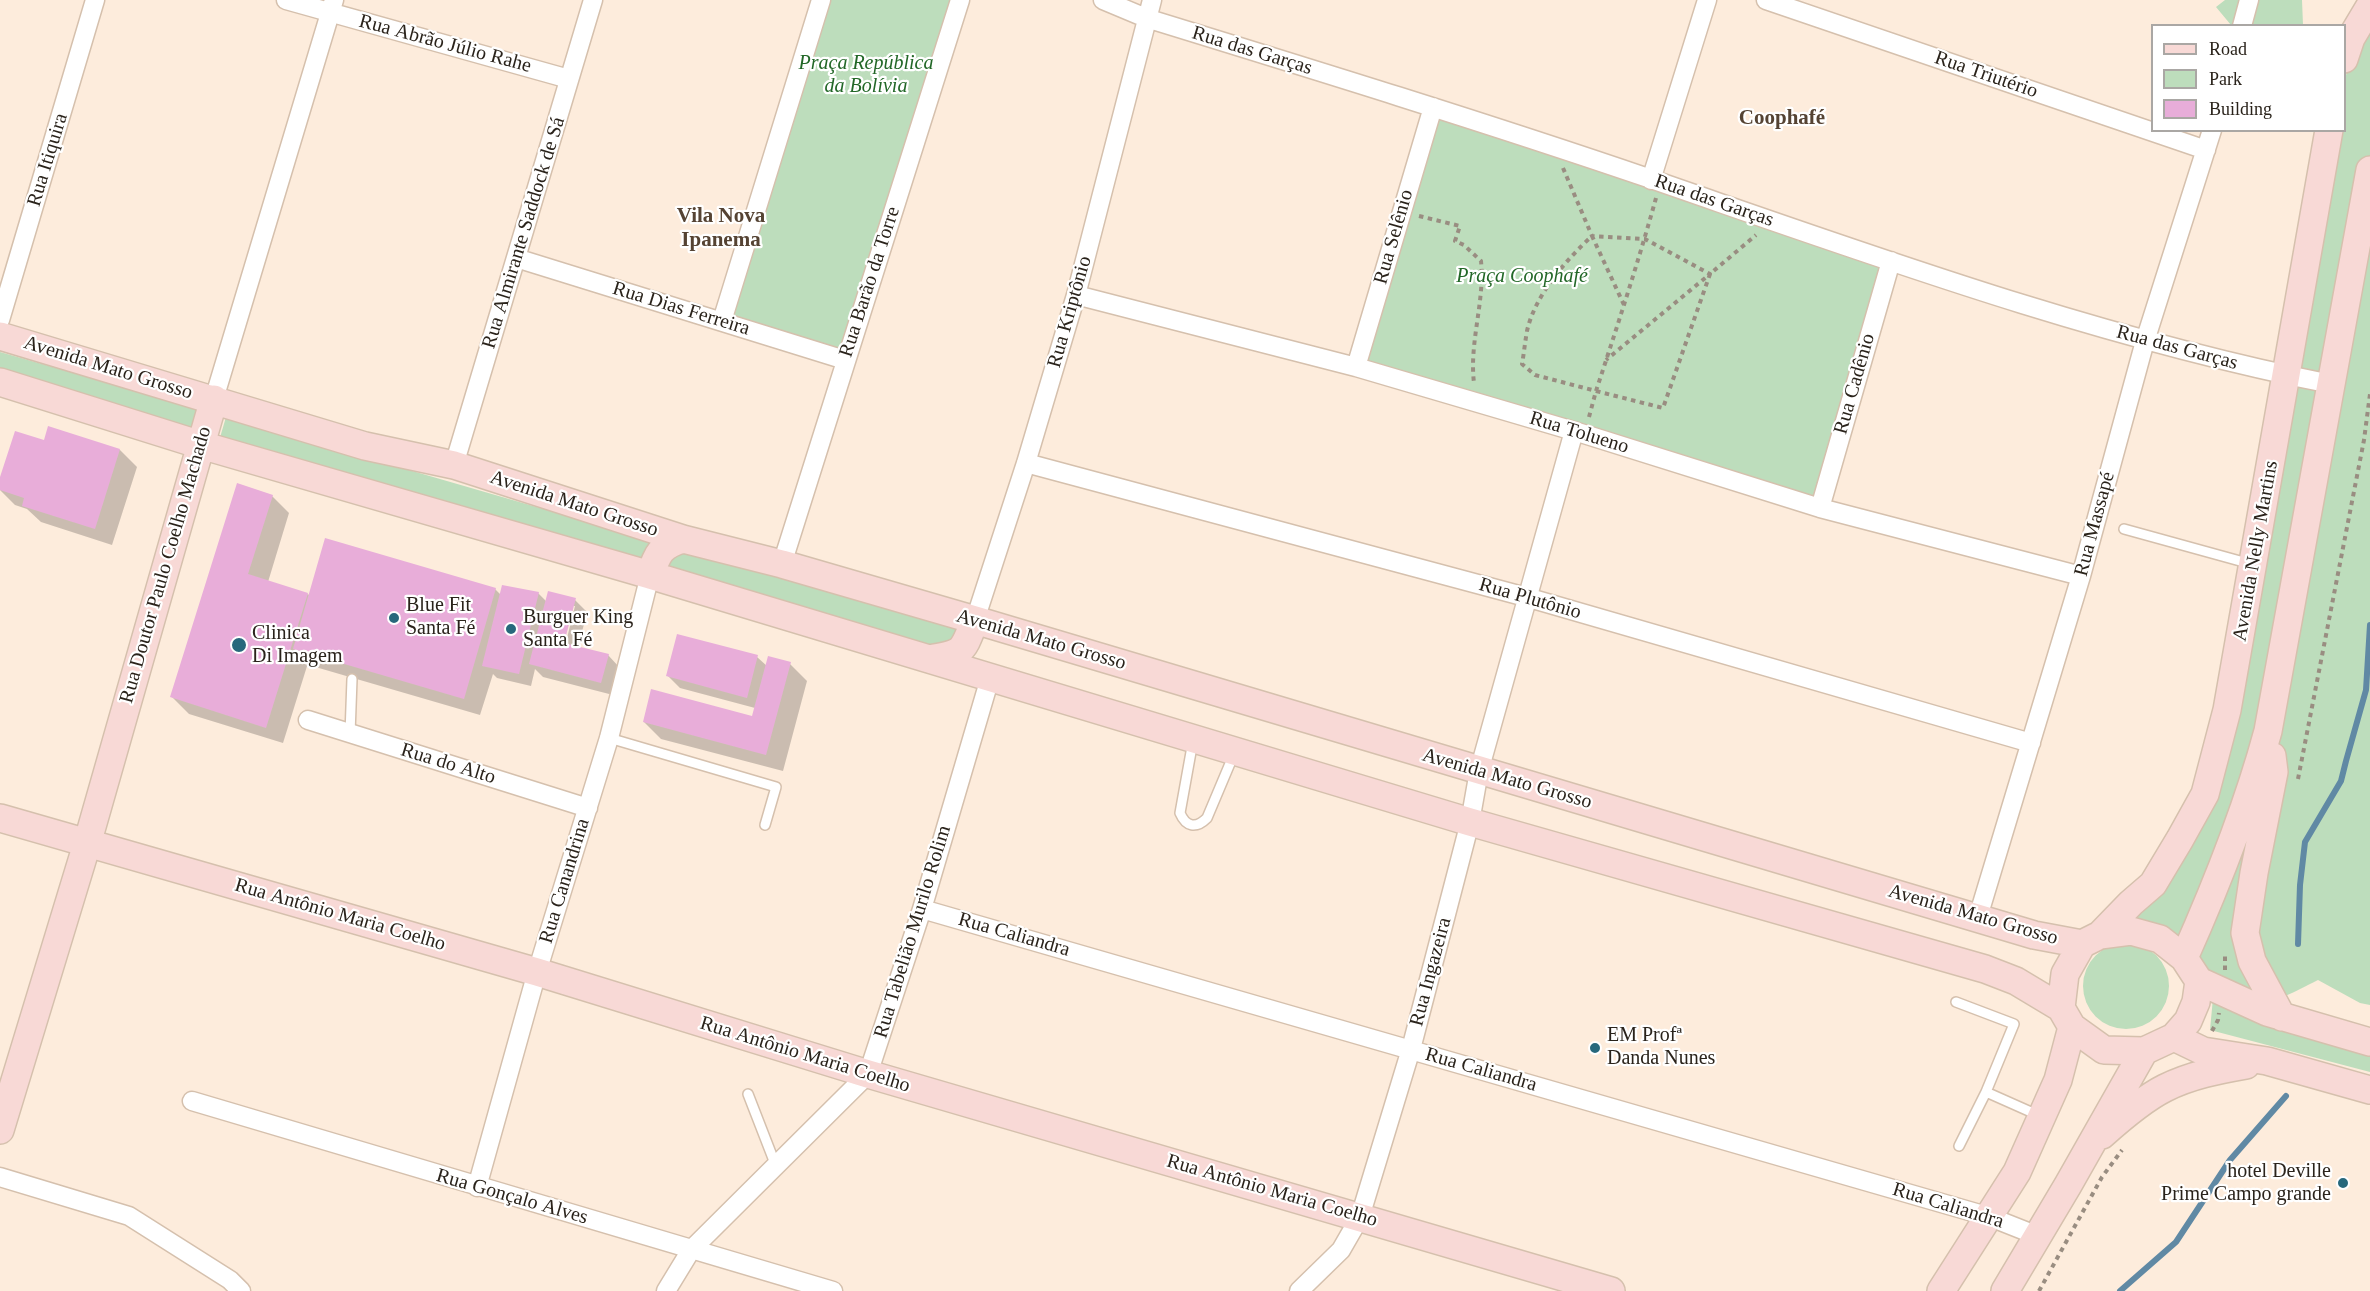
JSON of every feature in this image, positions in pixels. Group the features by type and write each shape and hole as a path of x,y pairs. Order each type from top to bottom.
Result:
{"main road":[{"path":"2346,53 2351,38 2370,6"},
{"name":"Avenida Nelly Martins","path":"2091,940 2154,884 2205,794 2227,710 2329,132"},
{"path":"2184,958 2231,846 2257,773 2268,730 2370,170"},
{"name":"Avenida Mato Grosso","path":"0,336 365,446 454,465 683,539 782,564 2034,935 2091,940"},
{"path":"0,382 201,445 651,575 1470,822 1985,969 2016,981 2104,1050 2144,1050 2174,1037 2188,1021 2196,1002 2199,981"},
{"name":"Rua Doutor Paulo Coelho Machado","path":"0,1131 87,844 213,399"},
{"path":"651,575 657,555 663,547 683,539"},
{"path":"928,659 959,652 964,648 975,621"},
{"path":"2268,730 2274,772 2245,933 2252,961 2282,1017"},
{"name":"Rua Antônio Maria Coelho","path":"0,818 537,972 868,1074 1360,1217 1598,1289"},
{"path":"1941,1291 2017,1172 2058,1080 2066,1018 2066,974 2091,940 2131,931 2160,939 2184,958 2199,981 2222,994 2282,1017 2370,1042"},
{"path":"2174,1037 2203,1051 2267,1061 2370,1090"},
{"path":"2005,1291 2144,1050"},
{"path":"2091,1144 2123,1117 2164,1088 2205,1072 2267,1061"}],"street":[{"name":"Rua Itiquira","path":"0,320 95,0"},
{"name":"Rua Abrão Júlio Rahe","path":"286,0 332,7 569,79"},
{"name":"Rua Almirante Saddock de Sá","path":"454,465 593,0"},
{"path":"722,321 820,0"},
{"name":"Rua Barão da Torre","path":"782,564 960,0"},
{"name":"Rua das Garças","path":"1103,0 1146,18 1433,107 1891,261 2145,341 2287,376 2331,384"},
{"name":"Rua Kriptônio","path":"975,621 1026,463 1076,295 1152,0"},
{"path":"1656,181 1707,0"},
{"name":"Rua Triutério","path":"1766,0 2151,131"},
{"path":"2243,24 2249,0"},
{"name":"Rua Doutor Paulo Coelho Machado","path":"213,399 332,7"},
{"name":"Rua Selênio","path":"1356,367 1433,107"},
{"name":"Rua Triutério","path":"2153,132 2206,150"},
{"name":"Rua Massapé","path":"1978,917 2081,576 2145,341 2211,132"},
{"name":"Rua Dias Ferreira","path":"516,258 845,360"},
{"name":"Rua Cadênio","path":"1820,508 1891,261"},
{"name":"Rua Tolueno","path":"1076,295 1356,367 1579,432 1820,508 2081,576"},
{"name":"Rua Ingazeira","path":"1299,1291 1341,1250 1360,1217 1411,1049 1470,822 1479,771 1526,597 1579,432"},
{"name":"Rua Plutônio","path":"1026,463 1526,597 2031,743"},
{"name":"Rua Canandrina","path":"477,1187 537,972 609,738 651,575"},
{"name":"Rua Tabelião Murilo Rolim","path":"666,1291 691,1250 868,1074 922,909 990,678"},
{"name":"Rua do Alto","path":"308,720 588,808"},
{"name":"Rua Caliandra","path":"922,909 1990,1217 2038,1236"},
{"name":"Rua Gonçalo Alves","path":"192,1101 833,1291"},
{"path":"0,1177 129,1216 230,1280 241,1291"}],"lane":[{"path":"2124,529 2253,565"},
{"path":"350,734 352,679"},
{"path":"609,738 776,787 765,825"},
{"path":"1194,739 1180,813 1184,822 1191,826 1200,825 1207,818 1235,752"},
{"path":"1956,1002 2014,1024 1986,1092 1959,1146"},
{"path":"1986,1092 2042,1117"},
{"path":"748,1094 776,1166"}],"path":[{"path":"1555,148 1624,305"},
{"path":"1579,432 1596,391 1645,239 1656,181"},
{"path":"1402,211 1460,226 1455,241 1464,245 1481,261 1482,278 1472,364 1476,402"},
{"path":"1606,361 1772,221"},
{"path":"1592,236 1645,239 1710,274 1663,408 1535,375 1522,364 1528,329 1544,291 1572,255 1592,236"}],"green space":[{"name":"Praça República da Bolívia","path":"821,0 960,0 845,360 722,321"},
{"path":"2225,0 2302,0 2303,24 2230,24 2216,7"},
{"path":"2370,12 2370,1005 2360,1003 2318,980 2282,997 2251,1001 2222,994 2194,952 2173,934 2160,927 2124,918 2189,841 2335,132 2346,132 2346,75 2354,45"},
{"name":"Praça Coophafé","path":"1433,107 1891,261 1820,508 1356,367"},
{"path":"0,352 221,415 214,441 0,375"},
{"path":"226,417 975,634 966,663 219,441"},
{"path":"2126,943 2143,946 2157,955 2166,969 2169,986 2166,1003 2157,1017 2143,1026 2126,1029 2109,1026 2095,1017 2086,1003 2083,986 2086,969 2095,955 2109,946"},
{"path":"2213,998 2370,1048 2370,1072 2210,1030"}],"building":[{"path":"48,426 120,449 95,529 22,506 24,498 0,490 0,477 15,431 44,440"},
{"name":"Clinica Di Imagem","path":"237,483 273,495 248,574 308,593 266,728 170,697"},
{"name":"Blue Fit Santa Fé","path":"325,538 496,588 464,699 293,649"},
{"name":"Burguer King Santa Fé","path":"502,585 539,592 519,674 482,666"},
{"path":"548,591 576,598 564,643 609,654 601,683 529,664"},
{"path":"677,634 758,655 747,698 666,676"},
{"path":"768,656 791,662 766,755 643,722 651,689 752,716"}],"waterway":[{"path":"2298,944 2300,885 2305,842 2341,781 2366,690 2370,625"},
{"path":"2120,1291 2176,1242 2230,1160 2286,1096"}],"place":[{"name":"Blue Fit Santa Fé","path":"394,618"},
{"name":"Burguer King Santa Fé","path":"511,629"},
{"name":"Clinica Di Imagem","path":"239,645"},
{"name":"EM Profª Danda Nunes","path":"1595,1048"},
{"name":"hotel Deville Prime Campo grande","path":"2343,1183"}],"district":[{"name":"Coophafé","path":"1782,119"},
{"name":"Vila Nova Ipanema","path":"721,229"}]}
